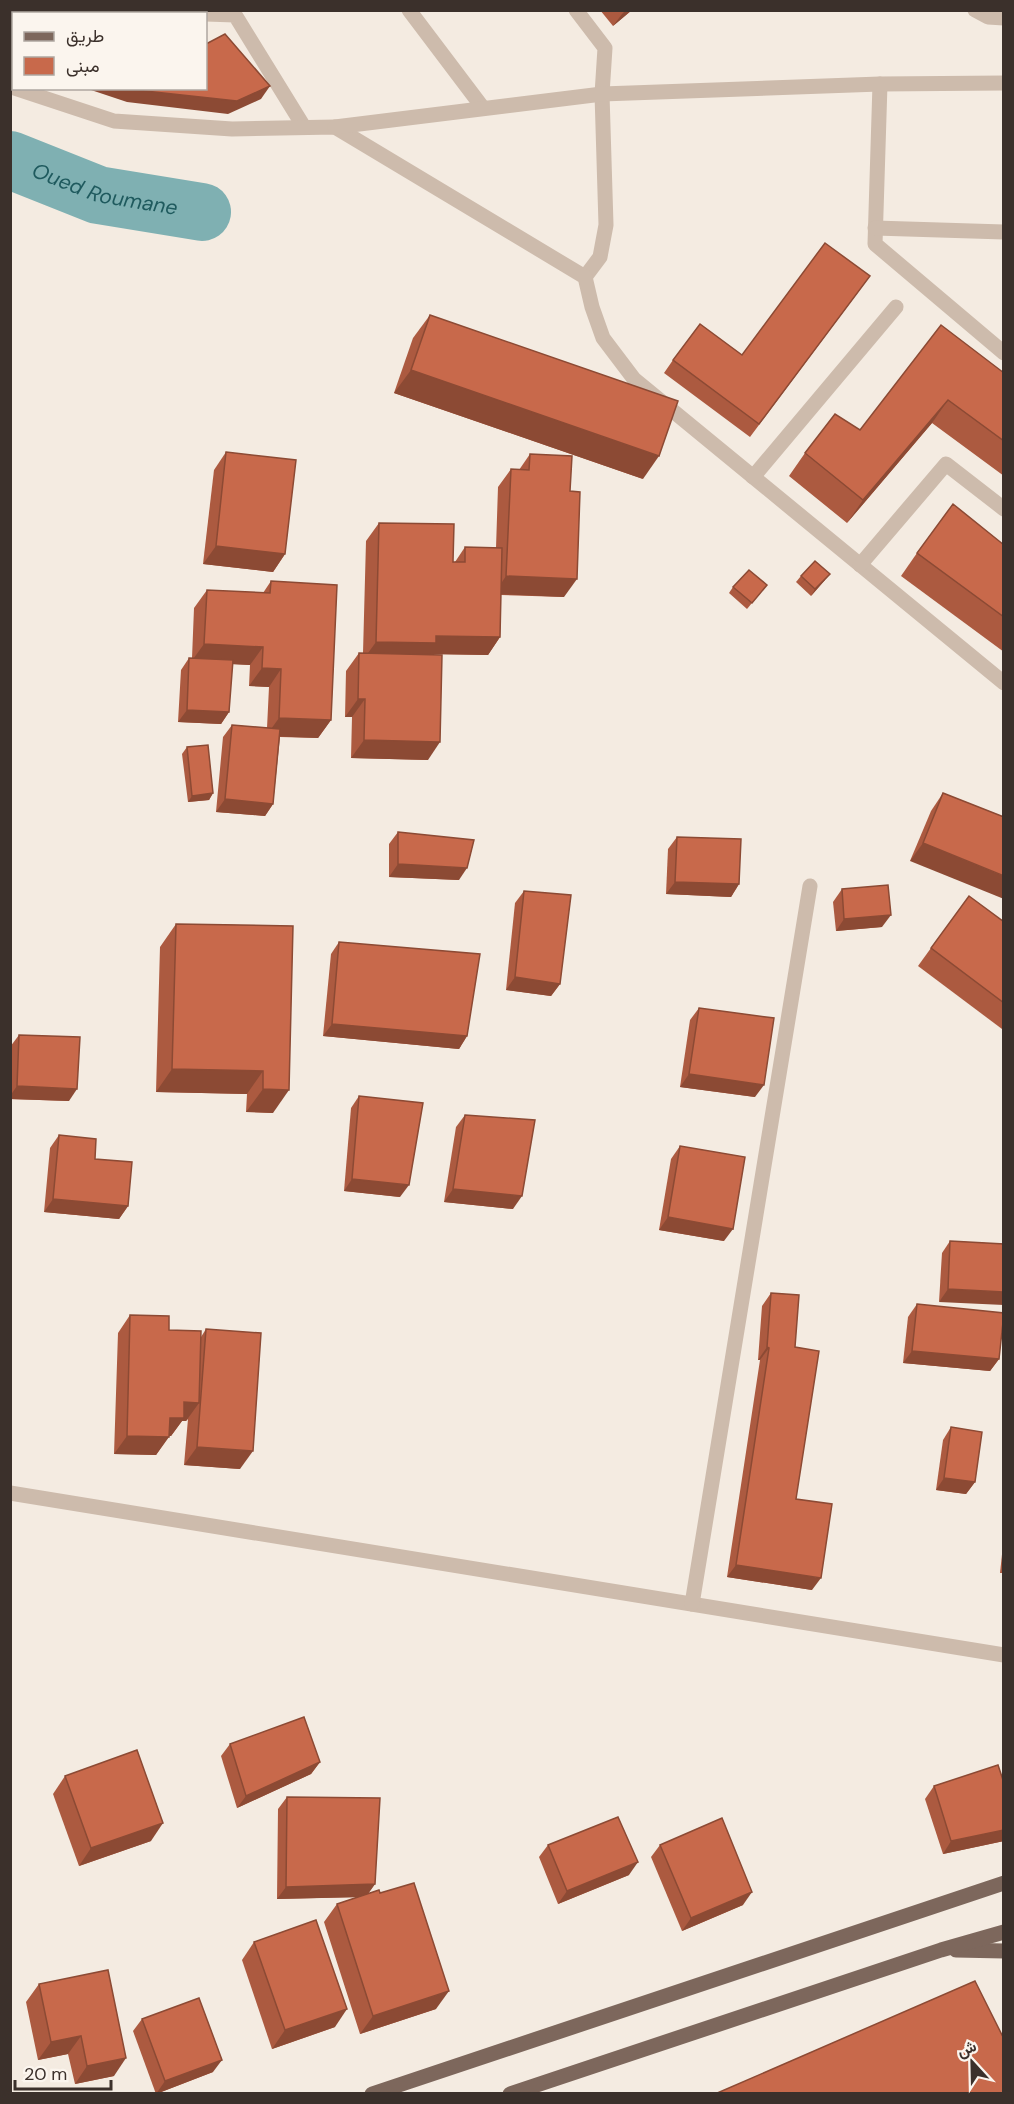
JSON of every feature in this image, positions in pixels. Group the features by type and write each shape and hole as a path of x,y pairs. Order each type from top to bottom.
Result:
{"main road":[{"path":"372,2094 1004,1883"},
{"path":"510,2094 941,1950 1004,1932"},
{"path":"941,1950 1004,1951"}],"street":[{"path":"409,10 483,108"},
{"path":"576,10 605,48 602,94 606,225 600,257 585,277"},
{"path":"975,10 988,17 1004,18"},
{"path":"207,15 235,15 304,127"},
{"path":"19,90 114,121 232,129 335,127 602,94 880,84 1004,83"},
{"path":"880,84 875,244 1004,353"},
{"path":"335,127 585,277 603,339 634,379 1004,683"},
{"path":"875,228 1004,232"},
{"path":"753,477 896,307"},
{"path":"860,565 946,464 1004,509"},
{"path":"692,1605 810,886"},
{"path":"10,1493 1004,1655"}],"building":[{"path":"22,10 68,10 69,12 20,12"},
{"path":"12,16 12,48 10,48 10,17"},
{"path":"225,34 270,86 237,101 136,90 207,90 207,43"},
{"path":"825,243 870,276 759,424 673,360 700,324 742,355"},
{"path":"430,315 678,401 659,456 411,370"},
{"path":"941,325 1004,373 1004,441 948,400 863,500 805,453 835,414 860,430"},
{"path":"226,452 296,460 285,554 216,546"},
{"path":"530,454 572,456 570,491 580,492 577,579 506,576 511,469 529,470"},
{"path":"953,504 1004,545 1004,617 917,553"},
{"path":"379,523 454,524 453,562 465,562 465,547 502,548 500,637 436,636 436,643 376,642"},
{"path":"815,561 830,574 815,589 801,576"},
{"path":"749,570 767,585 752,603 733,587"},
{"path":"271,581 337,585 331,720 279,718 281,669 262,668 263,647 204,644 207,590 270,593"},
{"path":"359,653 442,655 440,742 364,740 365,699 358,699"},
{"path":"189,658 233,660 229,712 187,710"},
{"path":"232,725 280,729 273,804 225,799"},
{"path":"208,745 213,793 192,796 187,747"},
{"path":"943,793 1004,817 1004,876 923,843"},
{"path":"398,832 474,840 467,868 398,864"},
{"path":"677,837 741,839 739,884 675,882"},
{"path":"888,885 891,915 844,919 842,889"},
{"path":"524,891 571,895 560,984 515,977"},
{"path":"969,896 1004,922 1004,1003 931,948"},
{"path":"176,924 293,926 289,1090 263,1089 263,1071 172,1069"},
{"path":"339,942 480,954 467,1036 332,1024"},
{"path":"699,1008 774,1018 764,1085 689,1074"},
{"path":"19,1035 80,1037 77,1089 17,1086"},
{"path":"359,1096 423,1103 409,1185 352,1179"},
{"path":"465,1115 535,1120 522,1196 453,1189"},
{"path":"59,1135 96,1139 95,1159 132,1162 128,1206 53,1199"},
{"path":"680,1146 745,1157 733,1229 668,1217"},
{"path":"950,1241 1004,1244 1004,1292 948,1289"},
{"path":"771,1293 799,1295 795,1347 819,1351 796,1499 832,1504 821,1578 736,1565 769,1348 767,1347"},
{"path":"917,1304 1004,1313 999,1359 912,1351"},
{"path":"130,1315 169,1316 169,1330 201,1331 199,1403 184,1402 184,1418 170,1418 169,1437 127,1436"},
{"path":"206,1329 261,1333 253,1451 197,1447"},
{"path":"951,1427 982,1432 975,1482 944,1478"},
{"path":"304,1717 320,1762 246,1796 230,1744"},
{"path":"137,1750 163,1823 91,1848 65,1776"},
{"path":"998,1765 1004,1783 1004,1830 951,1841 934,1786"},
{"path":"287,1797 380,1798 375,1884 286,1887"},
{"path":"618,1817 638,1862 567,1891 548,1845"},
{"path":"722,1818 752,1892 691,1918 660,1845"},
{"path":"414,1883 449,1991 373,2016 337,1904 379,1890 380,1893"},
{"path":"316,1920 347,2009 285,2030 254,1942"},
{"path":"108,1970 126,2058 87,2066 81,2036 51,2042 39,1984"},
{"path":"975,1981 1004,2039 1004,2094 715,2094"},
{"path":"199,1998 222,2060 165,2081 142,2019"}],"waterway":[{"name":"Oued Roumane","path":"10,160 98,195 202,212"}]}
